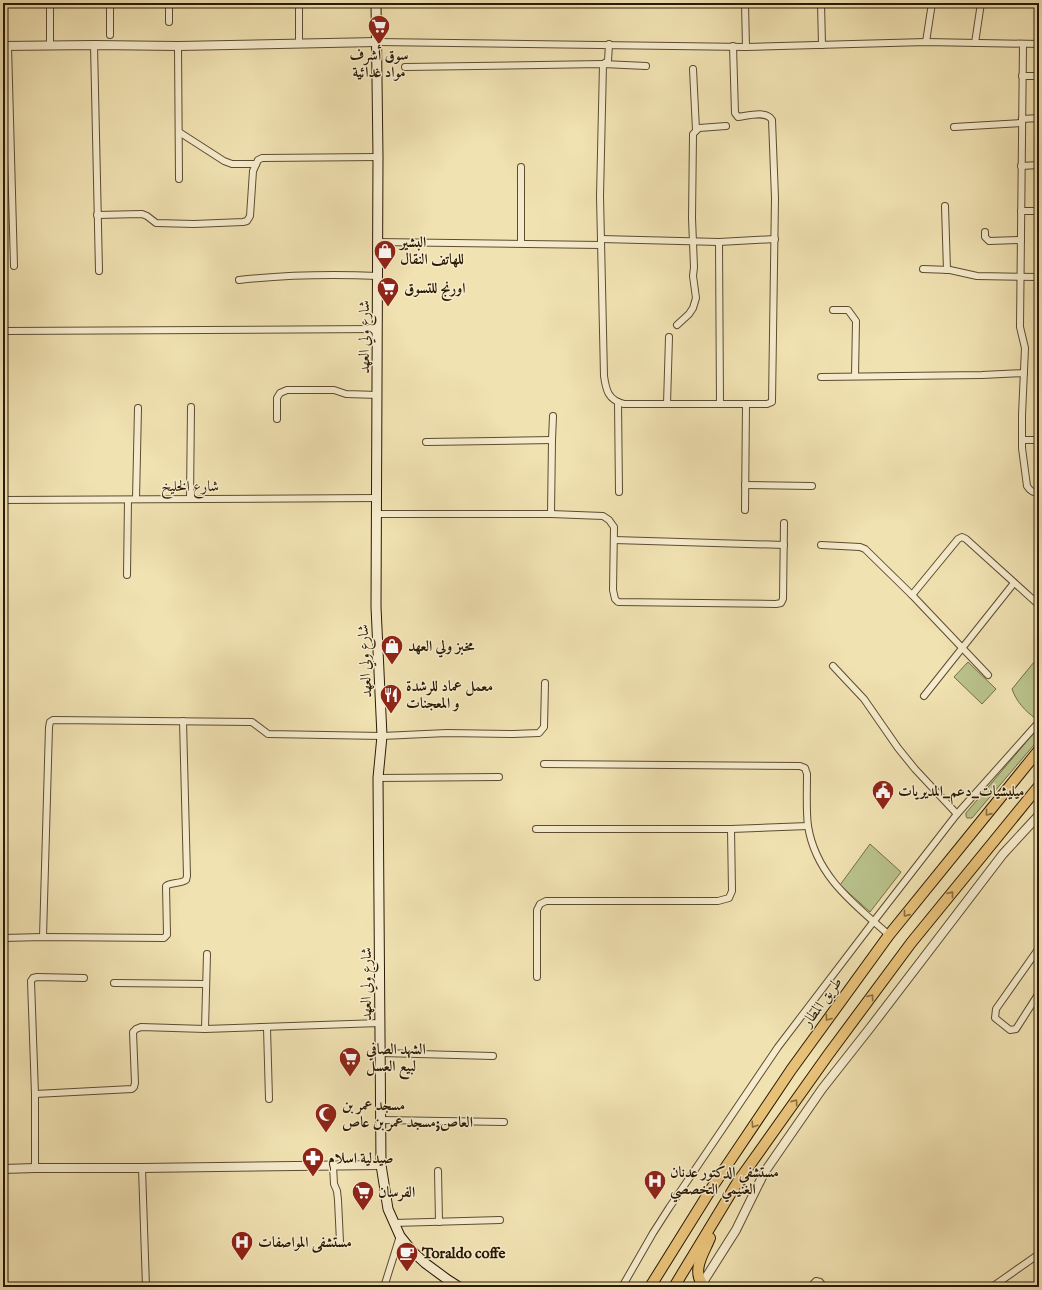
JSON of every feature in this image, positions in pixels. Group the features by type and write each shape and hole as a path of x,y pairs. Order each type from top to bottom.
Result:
{"highway":[{"name":"طريق المطار","path":"650,1287 713,1186 791,1070 889,935 1039,750"},
{"path":"674,1287 737,1183 911,943 1039,786"},
{"path":"701,1286 699,1264 726,1202"}],"main road":[{"name":"شارع ولي العهد","path":"376,3 378,157 376,607 382,736 378,778 381,1165 388,1209 400,1236 412,1251 425,1263 459,1287"}],"street":[{"path":"50,3 50,46"},
{"path":"110,3 110,36"},
{"path":"169,3 169,22"},
{"path":"299,3 299,43"},
{"path":"745,3 746,47"},
{"path":"821,3 822,45"},
{"path":"926,42 932,3"},
{"path":"975,43 981,3"},
{"path":"14,266 6,46 178,46 377,42 746,47 926,42 1039,44"},
{"path":"603,64 608,61 609,44"},
{"path":"1023,44 1020,327 1025,348 1022,440 1027,486 1032,492 1039,493"},
{"path":"94,45 99,271"},
{"path":"178,46 180,179"},
{"path":"603,64 600,196 604,376 606,390 618,402 624,404 767,404 772,402 775,239 772,120 765,114 738,117 735,113 733,46"},
{"path":"405,67 603,64 646,66"},
{"path":"677,325 689,314 693,308 696,298 693,283 692,218 694,134 696,130 692,70"},
{"path":"1022,76 1039,76"},
{"path":"954,127 1039,118"},
{"path":"696,130 699,128 726,126"},
{"path":"179,132 224,161 232,164 256,164"},
{"path":"98,215 142,214 156,223 205,224 247,221 250,216 253,171 258,160 262,158 378,157"},
{"path":"1021,166 1039,165"},
{"path":"520,168 521,244"},
{"path":"945,206 947,270"},
{"path":"1021,211 1039,211"},
{"path":"985,232 989,241 1021,240"},
{"path":"377,242 521,244 693,241 719,242 775,239"},
{"path":"719,242 720,404"},
{"path":"923,269 947,270 978,276 1020,278 1039,277"},
{"path":"239,280 272,276 378,276"},
{"path":"833,310 848,310 852,313 856,321 855,376"},
{"path":"3,331 378,328"},
{"path":"667,404 669,337"},
{"path":"821,377 1024,373"},
{"path":"277,420 277,398 280,393 287,390 334,390 346,394 378,395"},
{"path":"618,402 619,492"},
{"path":"745,510 746,404"},
{"path":"190,499 191,407"},
{"path":"136,500 138,408"},
{"path":"551,514 553,416"},
{"path":"426,442 552,440"},
{"path":"1022,440 1039,440"},
{"path":"745,485 812,486"},
{"name":"شارع الخليخ","path":"3,500 377,498"},
{"path":"128,500 128,575"},
{"path":"377,514 551,514 603,516 609,520 614,527 613,590 614,599 618,602 780,603 783,599 784,523"},
{"path":"912,595 958,539 962,537 1039,605"},
{"path":"614,540 784,545"},
{"path":"821,545 860,547 865,549 912,595 988,674"},
{"path":"924,696 1014,583"},
{"path":"833,666 864,699 898,748 915,769 957,814"},
{"path":"43,937 49,727 50,722 53,720 252,722 268,734 382,736 447,733 539,733 544,727 545,683"},
{"path":"3,938 164,938 167,936 166,886 186,880 187,876 183,721"},
{"path":"622,1287 661,1220 778,1047 957,814 1039,722"},
{"path":"544,764 800,766 805,768 807,774 808,826 821,864 826,873 853,903 889,935"},
{"path":"378,778 499,777"},
{"path":"701,1286 736,1230 764,1173 822,1089 1003,854 1039,815"},
{"path":"536,829 731,829 808,826"},
{"path":"538,977 537,910 540,904 546,901 718,901 729,898 732,891 731,829"},
{"path":"1039,948 996,1009 995,1018 1010,1030 1016,1029 1039,993"},
{"path":"206,1029 207,954"},
{"path":"35,1168 35,1094 31,981 37,977 84,978"},
{"path":"114,983 206,984"},
{"path":"35,1094 134,1087 133,1032 142,1027 206,1029 267,1028 380,1023"},
{"path":"267,1028 269,1099"},
{"path":"381,1052 493,1056"},
{"path":"381,1120 504,1122"},
{"path":"3,1169 381,1165"},
{"path":"333,1166 334,1184 337,1191 338,1200 340,1242"},
{"path":"142,1168 146,1287"},
{"path":"438,1171 439,1222"},
{"path":"394,1222 500,1220"},
{"path":"384,1287 400,1236"},
{"path":"992,1287 1039,1254"},
{"path":"810,1287 816,1281 820,1282 824,1287"}],"green space":[{"path":"1039,656 1039,716 1035,718 1021,705 1012,689"},
{"path":"968,662 996,689 982,704 954,677"},
{"path":"1039,727 1039,739 972,818 967,818 966,813"},
{"path":"870,844 901,872 870,912 840,885"}],"place":[{"name":"سوق أشرف مواد غدائية","path":"379,46"},
{"name":"البشير للهاتف النقال","path":"385,270"},
{"name":"اورنج للتسوق","path":"388,308"},
{"name":"مخبز ولي العهد","path":"392,666"},
{"name":"معمل عماد للرشدة و المعجنات","path":"391,714"},
{"name":"ميليشيات_دعم_المديريات","path":"883,810"},
{"name":"الشهد الصافي لبيع العسل","path":"350,1078"},
{"name":"مسجد عمر بن العاص;مسجد عمر بن عاص","path":"326,1134"},
{"name":"صيدلية اسلام","path":"313,1178"},
{"name":"مستشفي الدكتور عدنان الغنيمي التخصصي","path":"655,1200"},
{"name":"الفرسان","path":"363,1212"},
{"name":"مستشفى المواصفات","path":"242,1262"},
{"name":"Toraldo coffe","path":"407,1272"}]}
